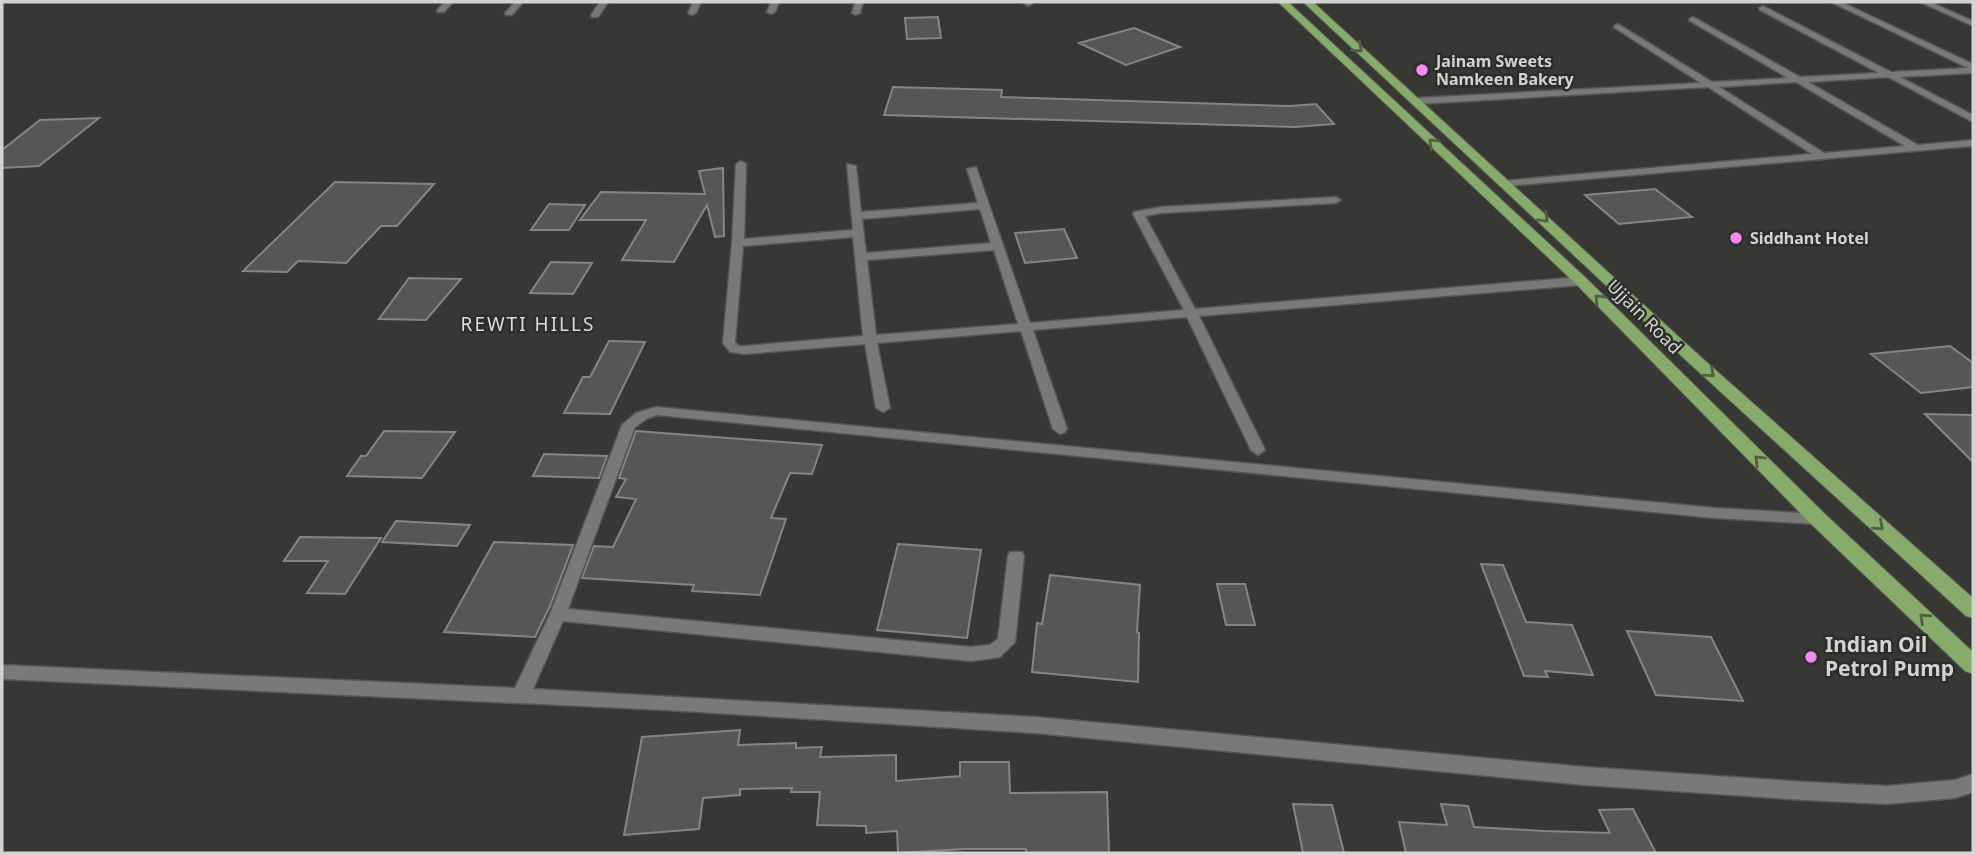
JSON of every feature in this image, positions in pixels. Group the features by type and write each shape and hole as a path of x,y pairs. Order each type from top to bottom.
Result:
{"main road":[{"name":"Ujjain Road","path":"1283,2 1581,281 1818,519 1973,664"},
{"name":"Ujjain Road","path":"1308,2 1672,339 1973,610"}],"street":[{"path":"441,10 449,2"},
{"path":"509,13 519,2"},
{"path":"596,15 604,2"},
{"path":"692,13 698,2"},
{"path":"771,12 775,2"},
{"path":"856,13 859,2"},
{"path":"1835,2 1973,68"},
{"path":"1924,2 1973,24"},
{"path":"1763,8 1973,119"},
{"path":"1693,19 1916,148"},
{"path":"1618,26 1822,156"},
{"path":"1418,101 1973,68"},
{"path":"1506,183 1973,143"},
{"path":"741,164 730,343 734,349 1581,281"},
{"path":"851,166 870,339 883,408"},
{"path":"972,169 1060,429"},
{"path":"1258,450 1192,314 1138,214 1161,210 1336,200"},
{"path":"857,216 984,206"},
{"path":"738,243 859,233"},
{"path":"860,257 998,246"},
{"path":"521,695 558,614 629,425 641,416 656,411 1715,513 1818,519"},
{"path":"558,614 957,653 994,652 1006,642 1016,556"},
{"path":"2,672 521,695 1035,725 1585,776 1805,791 1887,795 1955,789 1973,783"}],"building":[{"path":"938,17 941,38 907,39 905,18"},
{"path":"1134,28 1180,47 1126,65 1079,43"},
{"path":"893,87 1002,90 1001,97 1290,106 1316,104 1334,124 1295,127 884,115"},
{"path":"99,118 39,166 2,168 2,150 40,120"},
{"path":"723,168 724,236 715,237 707,205 674,262 622,260 646,220 580,220 601,192 705,194 699,171"},
{"path":"335,182 434,184 397,226 381,226 346,263 298,261 287,272 243,271"},
{"path":"1655,189 1692,217 1619,224 1585,195"},
{"path":"549,204 585,205 569,230 531,230"},
{"path":"1064,229 1077,258 1025,263 1015,233"},
{"path":"551,262 592,263 573,294 530,293"},
{"path":"409,278 461,279 426,320 379,319"},
{"path":"609,341 645,342 610,414 564,413 583,377 590,377"},
{"path":"1950,346 1973,363 1973,387 1921,393 1871,354"},
{"path":"1925,414 1973,415 1973,462"},
{"path":"384,431 455,432 422,478 347,476"},
{"path":"636,431 822,445 812,474 790,473 771,518 786,519 760,595 692,591 694,585 582,578 594,546 613,547 636,499 616,497 626,479 619,478"},
{"path":"544,454 607,456 599,478 533,476"},
{"path":"396,521 470,525 457,546 382,542"},
{"path":"300,537 381,538 345,594 307,593 328,561 284,561"},
{"path":"494,542 573,545 535,637 444,632"},
{"path":"898,544 981,550 967,638 877,630"},
{"path":"1481,564 1503,565 1526,622 1572,625 1593,675 1545,671 1548,677 1524,676"},
{"path":"1050,575 1140,585 1138,682 1032,672 1037,623 1042,624"},
{"path":"1217,584 1245,584 1255,625 1226,625"},
{"path":"1627,631 1711,637 1743,701 1656,695"},
{"path":"740,730 738,745 796,743 796,748 822,747 820,757 896,755 896,781 960,776 960,762 1009,762 1010,793 1107,792 1109,853 1026,853 1026,849 964,849 898,853 897,831 866,833 866,826 817,825 820,792 791,792 792,788 740,789 740,795 703,798 699,829 624,835 642,737"},
{"path":"1293,804 1332,805 1344,853 1303,853"},
{"path":"1441,804 1468,806 1474,827 1610,833 1599,810 1633,809 1656,853 1406,853 1399,822 1447,825"}],"place":[{"name":"Jainam Sweets Namkeen Bakery","path":"1422,70"},
{"name":"Siddhant Hotel","path":"1736,238"},
{"name":"Indian Oil Petrol Pump","path":"1811,657"}],"district":[{"name":"REWTI HILLS","path":"528,324"}]}
